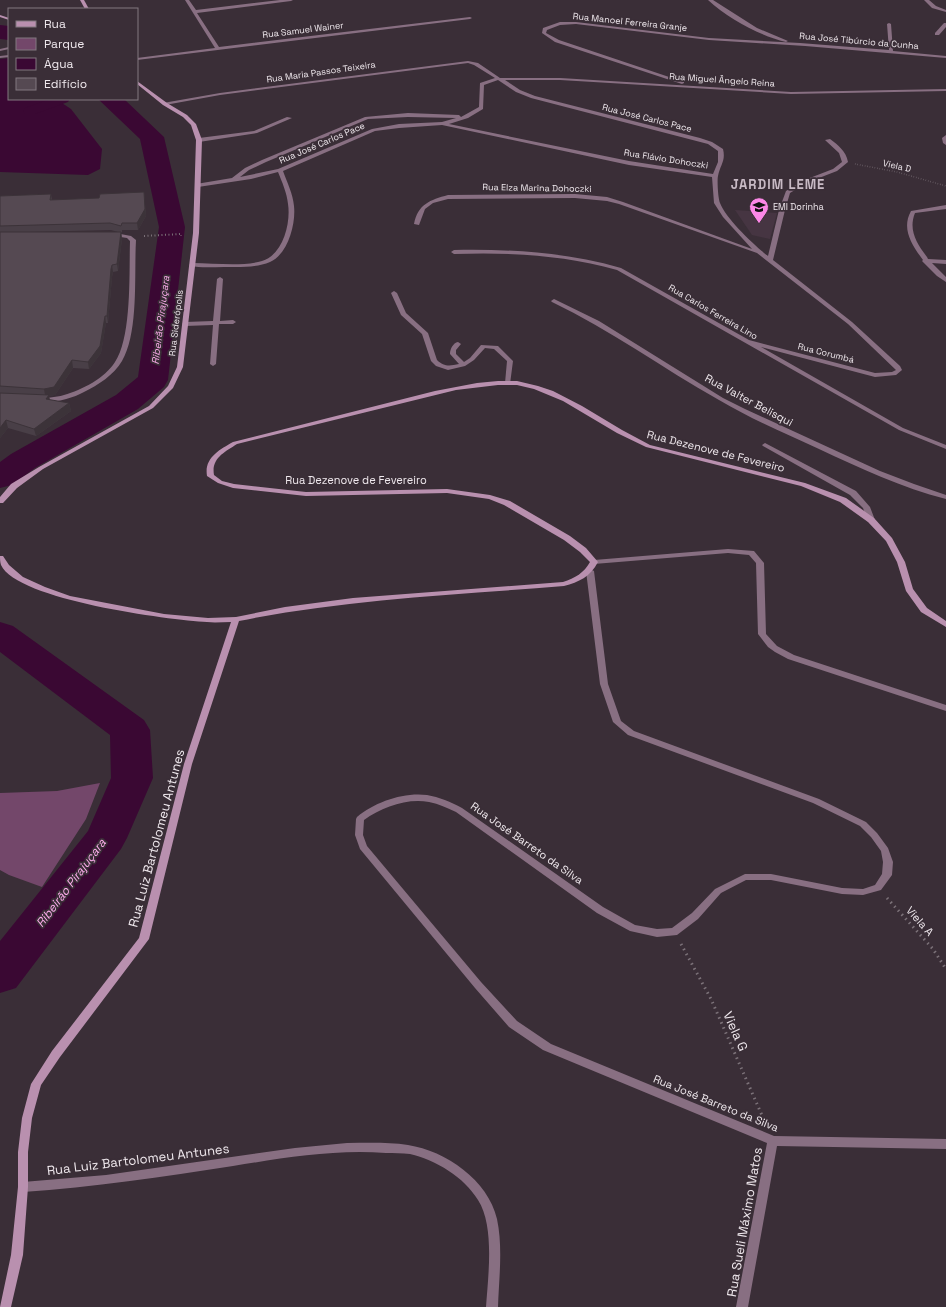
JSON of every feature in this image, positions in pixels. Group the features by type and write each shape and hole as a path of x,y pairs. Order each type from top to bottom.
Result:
{"street":[{"path":"187,0 217,48"},
{"path":"194,12 291,0"},
{"name":"Rua José Tibúrcio da Cunha","path":"710,0 748,27 762,34 803,46 946,57"},
{"path":"926,0 934,6 946,11"},
{"name":"Rua Samuel Wainer","path":"138,59 470,18"},
{"name":"Rua Manoel Ferreira Granje","path":"692,86 557,41 544,33 545,28 563,23 576,23 709,39 803,46"},
{"path":"890,24 891,52"},
{"path":"937,34 946,24"},
{"name":"Rua Maria Passos Teixeira","path":"165,104 220,94 432,65 468,62 478,65"},
{"name":"Rua José Carlos Pace","path":"478,65 498,80 518,92 710,143 721,150 721,162 715,176"},
{"name":"Rua Miguel Ângelo Reina","path":"498,80 560,79 791,93 946,90"},
{"name":"Rua José Carlos Pace","path":"198,185 235,178 250,177 280,170 374,130 399,126 442,124 466,117 481,108 482,84 498,80"},
{"name":"Rua Siderópolis","path":"0,500 14,486 41,468 151,407 171,387 180,367 196,233 199,140 193,124 185,116 165,104 138,83"},
{"path":"235,178 247,169 264,161 367,118 408,114 466,117"},
{"path":"199,140 256,132 289,118"},
{"name":"Rua Flávio Dohoczki","path":"442,124 629,163 715,176 718,203 724,216 759,252 850,323 898,367"},
{"path":"946,137 946,143"},
{"path":"770,261 782,210 788,192 804,182 834,170 845,162 845,157 842,152 828,140"},
{"path":"192,265 262,263 279,254 292,225 293,217 290,196 280,170"},
{"name":"Rua Elza Marina Dohoczki","path":"417,224 421,210 426,205 434,200 448,197 575,196 607,199 621,203 759,252"},
{"path":"946,207 913,212 909,217 910,232 925,261 946,280"},
{"path":"32,400 55,399 83,391 105,376 119,362 128,337 133,240 124,235 103,234"},
{"name":"Rua Carlos Ferreira Lino","path":"454,252 534,254 600,262 619,269 902,429 946,447"},
{"path":"925,261 946,262"},
{"path":"213,364 218,322 220,279"},
{"path":"394,293 403,314 425,333 434,361 438,365 448,368 463,365 472,359 483,346 496,347 510,361 508,382"},
{"name":"Rua Valter Belisqui","path":"554,301 599,322 722,399 773,426 885,476 946,497"},
{"path":"185,324 233,322"},
{"name":"Rua Corumbá","path":"745,341 875,375 894,374 899,370 898,367"},
{"path":"458,344 453,350 453,354 463,365"},
{"name":"Rua Dezenove de Fevereiro","path":"594,562 583,550 567,538 520,510 490,497 447,491 306,494 252,489 220,482 211,476 209,471 210,462 218,454 235,443 458,388 508,382 520,383 553,393 630,438 648,446 803,484 843,500 871,520 889,540 901,562 909,589 924,610 946,625"},
{"path":"765,445 853,492 866,507 871,520"},
{"path":"674,932 695,916 718,891 745,877 771,877 842,892 863,892 878,888 887,875 888,862 885,850 874,835 863,824 816,801 631,733 617,722 604,684 590,571 594,562 728,551 751,553 760,563 762,634 766,642 773,649 790,658 946,708"},
{"path":"0,558 6,567 20,579 42,589 68,598 164,616 208,620 236,619 285,609 352,600 564,584 574,581 590,571"},
{"name":"Rua Luiz Bartolomeu Antunes","path":"236,619 186,771 144,939 56,1054 36,1084 27,1118 23,1152 23,1187 105,1181 316,1149 366,1147 410,1150 435,1158 460,1173 476,1188 488,1207 493,1229 492,1307"},
{"name":"Rua José Barreto da Silva","path":"674,932 657,933 633,928 600,910 460,810 438,801 418,798 390,803 369,811 360,819 359,835 364,848 478,985 513,1024 547,1047 773,1141 946,1144"},
{"name":"Rua Sueli Máximo Matos","path":"742,1307 773,1141"},
{"path":"5,1307 17,1255 23,1187"}],"path":[{"name":"Viela D","path":"845,162 897,172 946,186"},
{"path":"152,235 180,234"},
{"name":"Viela A","path":"878,888 933,949 946,969"},
{"name":"Viela G","path":"674,932 711,999 773,1141"}],"shaded area":[{"name":"EMI Dorinha","path":"735,210 777,213 770,239 752,235"}],"green space":[{"path":"100,783 86,819 42,887 9,875 0,870 0,793 57,791"}],"water":[{"path":"8,58 8,100 58,100 71,109 102,149 100,169 88,175 0,172 0,59"}],"building":[{"path":"144,192 145,209 137,223 122,223 121,226 110,223 0,226 0,196 51,194 50,200 99,198 100,194"},
{"path":"0,232 121,232 117,264 112,265 111,269 107,316 105,316 100,346 88,362 72,360 54,387 44,389 0,386"},
{"path":"0,393 49,395 46,399 69,403 34,429 6,420 0,428"}],"waterway":[{"name":"Ribeirão Pirajuçara","path":"0,32 8,33"},
{"path":"30,111 60,100"},
{"name":"Ribeirão Pirajuçara","path":"0,478 23,461 127,402 153,380 172,227 152,137 111,100"},
{"name":"Ribeirão Pirajuçara","path":"0,634 130,730 132,778 106,838 0,975"}],"place":[{"name":"EMI Dorinha","path":"759,224"}],"district":[{"name":"JARDIM LEME","path":"778,184"}]}
